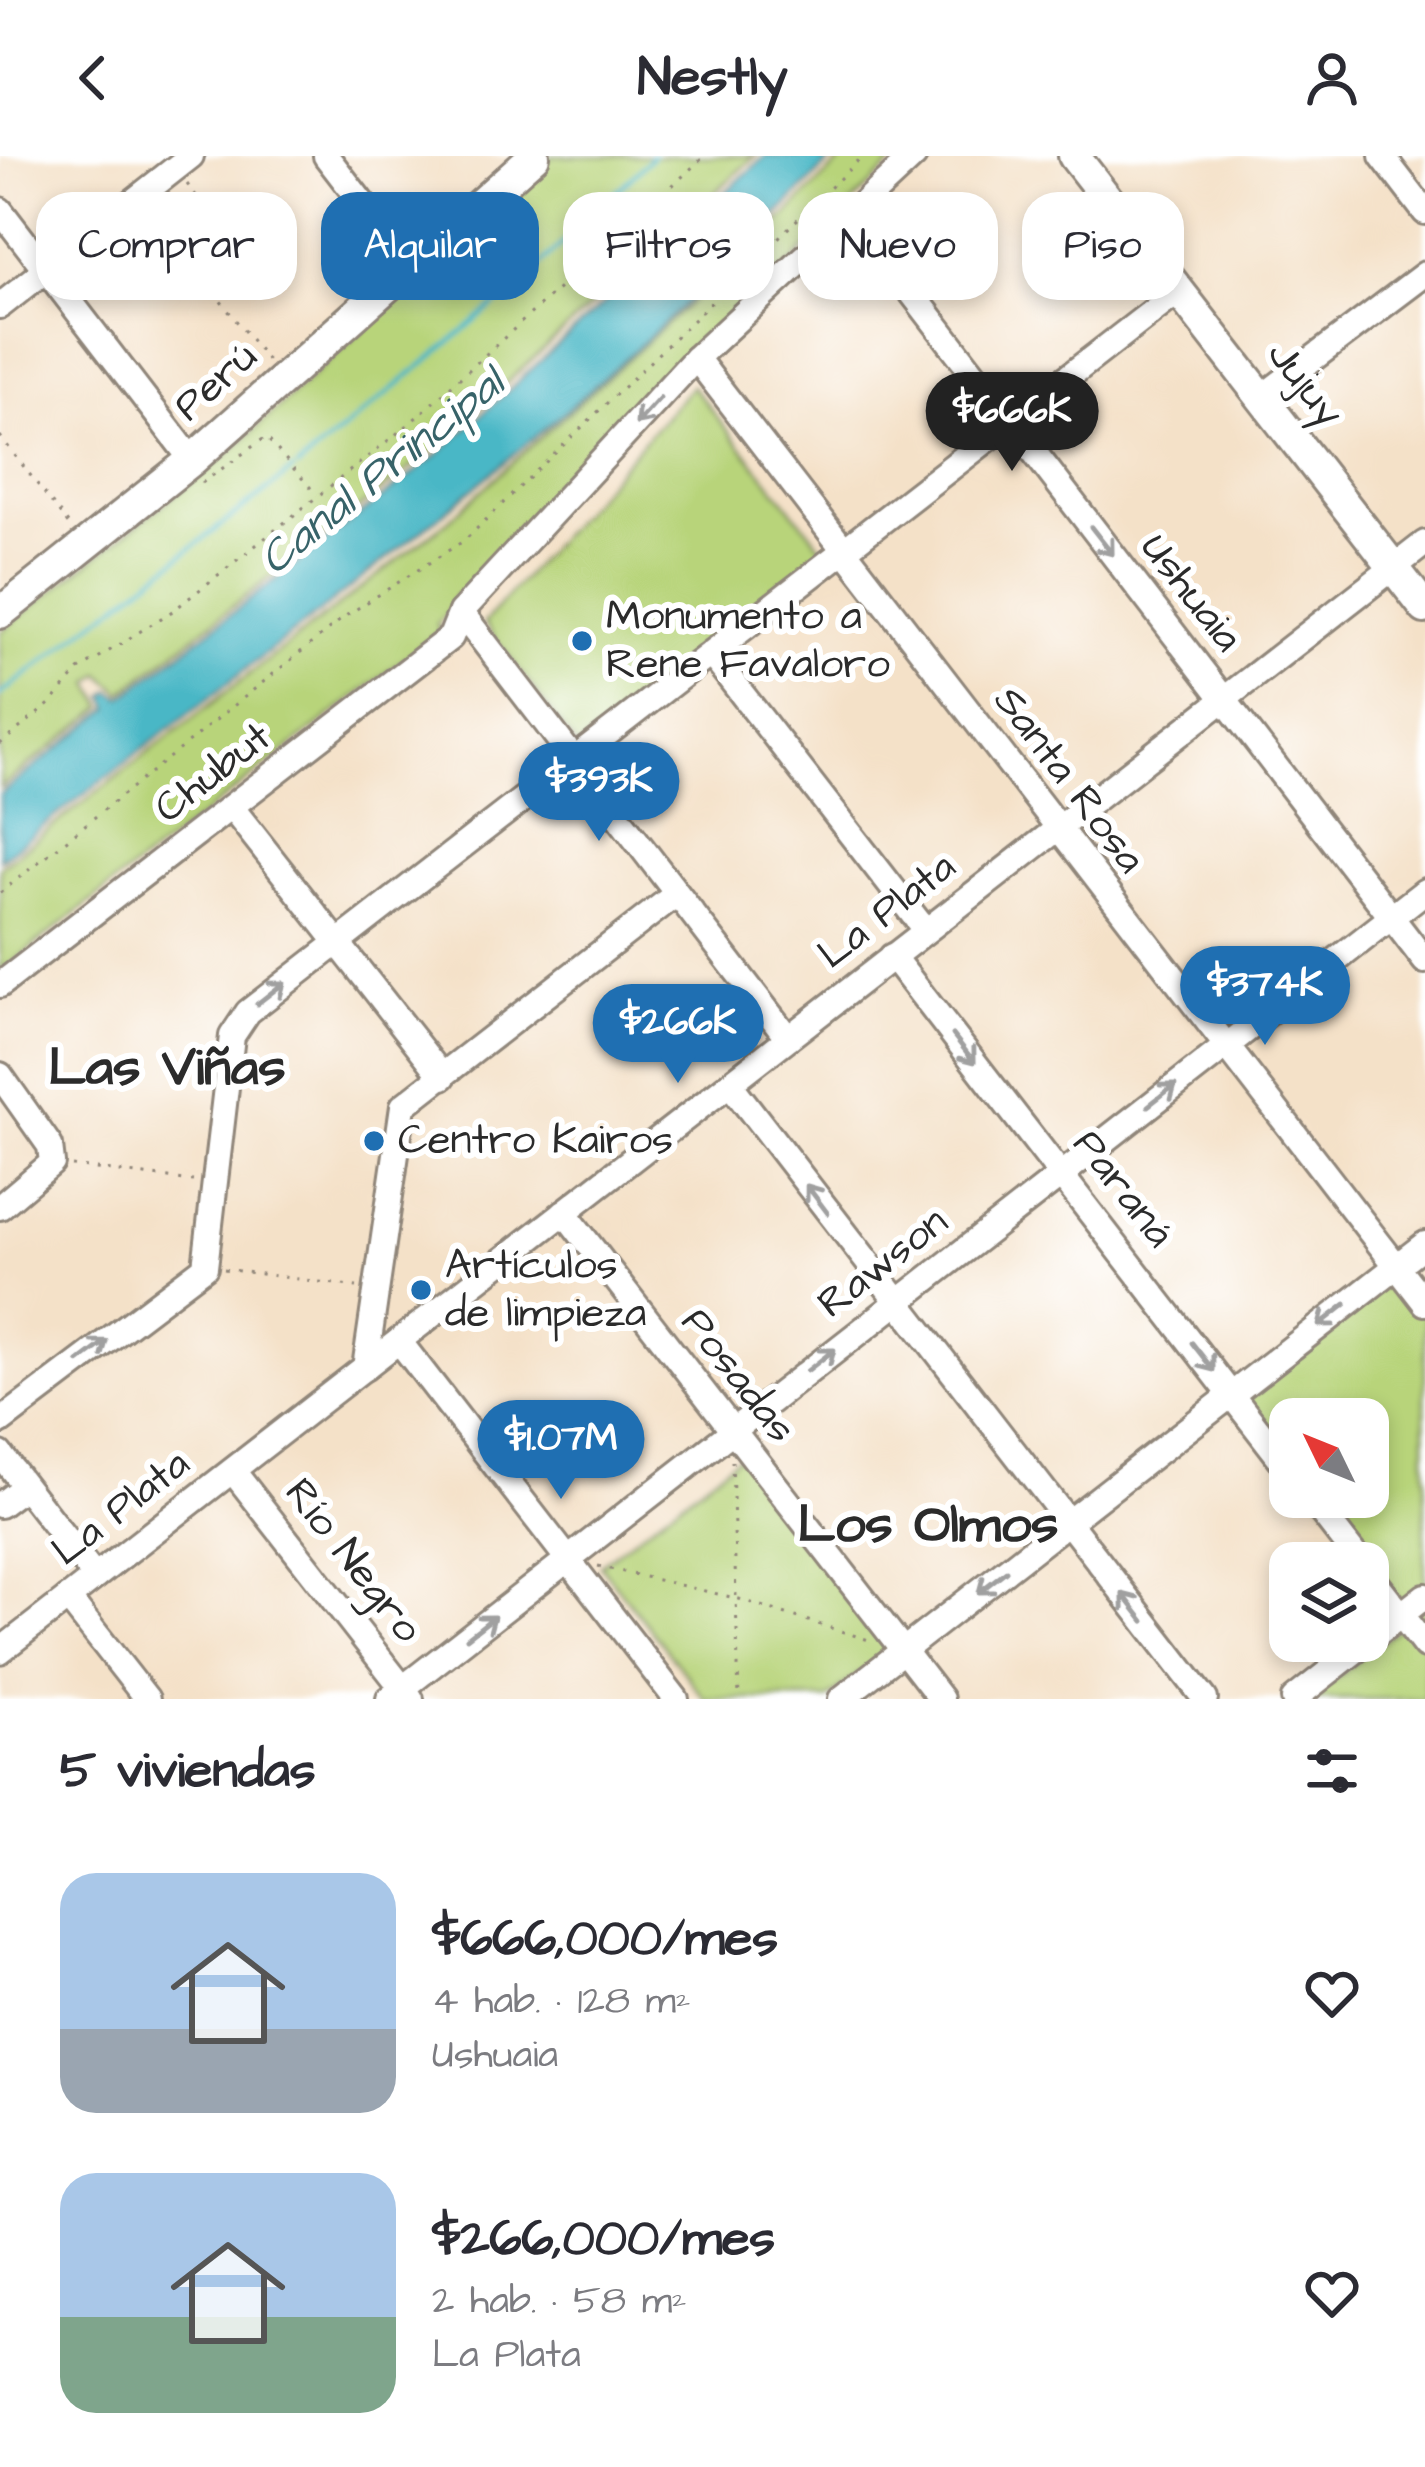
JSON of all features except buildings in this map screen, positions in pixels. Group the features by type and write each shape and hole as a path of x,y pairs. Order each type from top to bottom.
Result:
{"main road":[{"name":"Perú","path":"495,192 534,156"},
{"name":"Jujuy","path":"1083,159 1107,192"},
{"name":"Jujuy","path":"1184,297 1425,608"},
{"name":"Perú","path":"0,613 189,462 375,300"}],"street":[{"path":"145,156 176,168"},
{"path":"326,156 354,192"},
{"name":"Chubut","path":"876,192 914,156"},
{"path":"1382,156 1425,212"},
{"path":"145,192 176,168"},
{"path":"0,210 36,257"},
{"name":"Chubut","path":"0,986 451,637 461,612 696,358 798,264"},
{"path":"1262,397 1425,274"},
{"path":"0,306 36,278"},
{"path":"68,300 189,462"},
{"name":"Ushuaia","path":"916,300 1425,961"},
{"path":"0,1422 205,1267 236,1024 1167,300"},
{"name":"Santa Rosa","path":"696,358 1425,1304"},
{"name":"La Plata","path":"0,1651 1425,543"},
{"path":"461,612 788,1038"},
{"path":"711,654 925,930"},
{"path":"232,808 442,1077"},
{"name":"Rawson","path":"401,1695 731,1430 1425,890"},
{"path":"365,1368 403,1106 675,895"},
{"name":"Paraná","path":"892,956 1269,1444"},
{"path":"0,1076 50,1146 52,1163 0,1207"},
{"path":"730,1084 1205,1699"},
{"name":"Posadas","path":"564,1212 941,1699"},
{"path":"842,1699 1425,1244"},
{"path":"399,1341 676,1699"},
{"path":"0,1454 94,1577"},
{"name":"Río Negro","path":"233,1471 401,1695"},
{"path":"0,1505 24,1486"},
{"path":"1326,1518 1345,1542"},
{"path":"1294,1699 1425,1596"},
{"path":"68,1598 147,1699"},
{"path":"1389,1599 1425,1646"}],"path":[{"path":"0,744 52,702 79,670 174,610 465,376 705,156"},
{"path":"0,893 347,615 465,540 863,156"},
{"path":"176,168 245,260 212,290 281,378"},
{"path":"0,436 86,546"},
{"path":"189,462 203,484 266,437 318,496"},
{"path":"52,1163 214,1184"},
{"path":"205,1267 374,1289"},
{"path":"731,1430 739,1699"},
{"path":"567,1559 739,1599 903,1651"}],"green space":[{"path":"552,156 755,156 716,192 563,192 563,300 597,300 432,451 122,693 101,674 91,683 104,707 0,788 0,632 229,453 395,300 539,300 539,192 513,192"},
{"path":"846,156 900,156 863,192 810,192"},
{"path":"798,203 798,256 774,280 774,227"},
{"path":"694,300 754,300 576,475 437,624 440,631 0,972 0,867 444,524"},
{"path":"692,386 825,551 578,748 484,623"},
{"path":"1394,1277 1425,1317 1425,1699 1309,1699 1356,1662 1389,1662 1389,1636 1412,1618 1389,1588 1389,1542 1354,1542 1336,1518 1389,1518 1389,1398 1269,1398 1269,1431 1241,1394"},
{"path":"739,1456 890,1649 827,1699 705,1699 600,1565"}],"water":[{"path":"765,156 835,156 774,218 774,192 726,192"},
{"path":"607,300 688,300 431,523 0,860 0,794 110,708 105,696 111,691 122,698 436,456"}],"waterway":[{"path":"539,266 653,156"},
{"path":"298,467 501,300"},
{"path":"0,695 293,470"}],"place":[{"name":"Monumento a Rene Favaloro","path":"582,641"},
{"name":"Centro Kairos","path":"374,1141"},
{"name":"Artículos de limpieza","path":"421,1290"}],"district":[{"name":"Las Viñas","path":"167,1068"},
{"name":"Los Olmos","path":"928,1525"}],"water label":[{"name":"Canal Principal","path":"382,472"}]}
